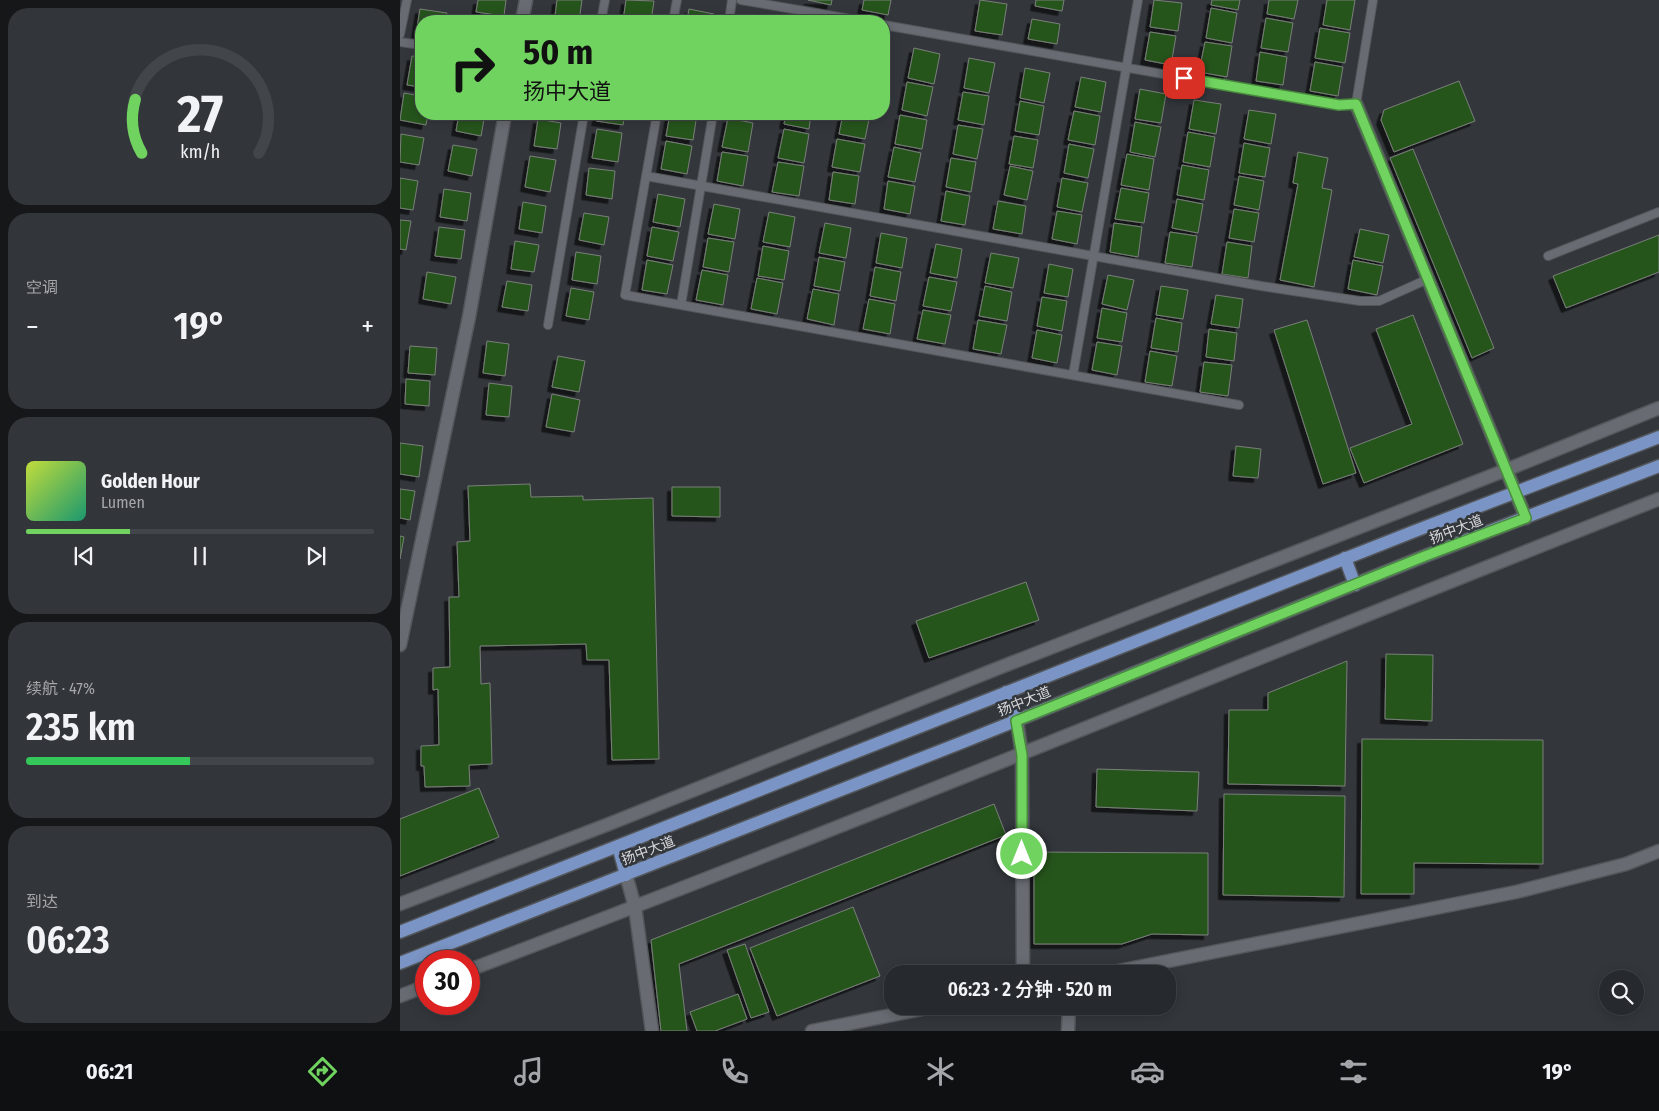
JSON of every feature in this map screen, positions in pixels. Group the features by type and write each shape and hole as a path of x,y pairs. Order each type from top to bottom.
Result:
{"main road":[{"name":"扬中大道","path":"400,932 1345,558 1659,437"},
{"name":"扬中大道","path":"400,964 1016,721 1355,584 1659,466"},
{"path":"1345,558 1355,584"},
{"path":"1006,692 1016,721"},
{"path":"618,846 626,874"}],"street":[{"path":"523,15 526,0"},
{"path":"1356,104 1526,518"},
{"path":"400,645 469,317 504,120"},
{"path":"400,904 610,824 996,669 1506,470 1659,408"},
{"path":"480,966 1022,755 1659,499"},
{"path":"1016,721 1022,755 1023,965"},
{"path":"1148,965 1516,892 1626,864 1659,851"},
{"path":"626,874 635,907 652,1031"},
{"path":"400,996 415,990"},
{"path":"812,1031 892,1015"},
{"path":"1068,1031 1069,1015"}],"lane":[{"path":"400,34 407,0"},
{"path":"602,15 605,0"},
{"path":"674,15 677,0"},
{"path":"729,15 732,0"},
{"path":"741,0 827,15"},
{"path":"1073,375 1138,0"},
{"path":"890,26 1339,105 1356,104 1373,0"},
{"path":"400,42 415,45"},
{"path":"548,325 583,120"},
{"path":"656,120 625,295 1239,405"},
{"path":"681,305 712,120"},
{"path":"646,176 1262,286 1360,301 1379,301 1428,280"},
{"path":"1548,256 1659,212"}],"building":[{"path":"478,0 506,0 504,15 476,12"},
{"path":"557,0 582,0 580,15 555,15"},
{"path":"626,0 654,1 652,15 624,15"},
{"path":"808,0 832,0 831,5"},
{"path":"864,0 891,0 888,15 862,10"},
{"path":"980,0 1007,4 1002,35 975,31"},
{"path":"1036,0 1064,0 1062,11 1035,6"},
{"path":"1154,0 1182,3 1178,31 1150,27"},
{"path":"1212,0 1240,0 1238,10 1211,5"},
{"path":"1269,0 1298,0 1294,19 1267,14"},
{"path":"1327,0 1355,0 1350,30 1323,25"},
{"path":"1211,8 1237,13 1232,43 1206,38"},
{"path":"420,9 447,13 446,15 419,15"},
{"path":"689,9 714,14 714,15 688,15"},
{"path":"1266,18 1293,23 1288,52 1261,48"},
{"path":"1032,19 1060,24 1057,44 1028,39"},
{"path":"1320,28 1350,33 1345,63 1315,58"},
{"path":"1150,32 1176,36 1171,65 1145,60"},
{"path":"1205,42 1232,46 1227,77 1199,72"},
{"path":"914,48 940,54 934,84 908,78"},
{"path":"1260,52 1287,57 1283,85 1256,81"},
{"path":"412,56 415,56 415,86 407,85"},
{"path":"969,58 995,63 989,93 964,88"},
{"path":"1315,62 1343,67 1338,96 1310,91"},
{"path":"1025,68 1050,73 1044,103 1020,98"},
{"path":"1081,77 1106,82 1101,112 1075,107"},
{"path":"1459,81 1475,121 1394,152 1381,120 1384,110"},
{"path":"907,82 933,87 927,116 902,110"},
{"path":"1140,89 1166,94 1161,123 1135,119"},
{"path":"963,92 989,96 984,125 958,120"},
{"path":"404,93 415,95 415,120 427,120 426,125 400,120"},
{"path":"1194,100 1221,104 1216,134 1189,129"},
{"path":"1020,101 1044,106 1039,135 1015,131"},
{"path":"1249,110 1276,114 1271,144 1244,139"},
{"path":"1074,111 1100,116 1095,145 1068,140"},
{"path":"900,115 927,120 922,149 895,144"},
{"path":"458,120 484,120 481,136 456,131"},
{"path":"538,120 561,123 557,149 534,146"},
{"path":"596,120 624,120 623,125"},
{"path":"669,120 696,120 693,140 666,136"},
{"path":"728,120 753,123 748,152 722,147"},
{"path":"785,120 810,120 809,129 784,124"},
{"path":"842,120 869,120 865,139 839,134"},
{"path":"1135,122 1161,127 1155,157 1130,152"},
{"path":"958,125 983,129 977,159 953,154"},
{"path":"597,129 622,133 618,162 592,158"},
{"path":"784,129 809,134 804,163 778,158"},
{"path":"1188,132 1215,137 1210,167 1183,162"},
{"path":"401,134 424,138 419,165 400,162"},
{"path":"1014,136 1038,140 1033,168 1009,164"},
{"path":"837,139 865,144 860,172 832,167"},
{"path":"666,141 692,146 687,174 661,169"},
{"path":"1244,143 1270,148 1265,177 1239,173"},
{"path":"1069,144 1094,149 1088,178 1064,173"},
{"path":"453,145 477,149 472,176 448,171"},
{"path":"894,147 921,153 915,182 888,177"},
{"path":"1413,149 1494,348 1472,358 1390,158"},
{"path":"722,152 748,156 743,186 717,181"},
{"path":"1298,152 1328,158 1322,188 1332,190 1314,287 1280,280 1298,184 1293,183"},
{"path":"1127,154 1154,159 1149,190 1121,185"},
{"path":"530,156 556,160 550,192 525,187"},
{"path":"951,158 976,162 971,192 946,187"},
{"path":"778,162 804,166 799,196 772,192"},
{"path":"1182,165 1209,170 1204,200 1177,195"},
{"path":"1010,166 1033,171 1027,200 1004,195"},
{"path":"589,168 615,171 612,199 586,195"},
{"path":"833,172 859,176 855,204 829,200"},
{"path":"1239,176 1264,181 1259,210 1234,205"},
{"path":"400,178 418,181 413,210 400,208"},
{"path":"1062,178 1088,183 1082,212 1057,207"},
{"path":"888,181 915,186 910,214 884,209"},
{"path":"1121,188 1149,193 1144,223 1115,219"},
{"path":"444,189 471,193 467,221 440,217"},
{"path":"946,191 970,196 965,225 941,221"},
{"path":"658,194 685,199 680,227 653,222"},
{"path":"1177,199 1203,204 1198,233 1172,228"},
{"path":"998,201 1026,206 1022,234 993,229"},
{"path":"523,202 546,206 542,233 519,229"},
{"path":"714,204 740,209 735,239 708,234"},
{"path":"1234,209 1259,213 1254,242 1229,238"},
{"path":"1057,211 1082,215 1077,244 1052,239"},
{"path":"769,212 795,217 790,247 763,242"},
{"path":"584,213 609,217 604,245 579,240"},
{"path":"400,220 411,221 406,250 400,249"},
{"path":"825,223 851,228 846,258 819,253"},
{"path":"1114,223 1142,227 1138,257 1110,252"},
{"path":"439,227 465,230 461,259 435,256"},
{"path":"652,227 679,232 673,261 647,256"},
{"path":"1360,229 1389,235 1383,263 1354,257"},
{"path":"1170,232 1197,236 1192,267 1165,263"},
{"path":"881,233 907,238 902,268 876,263"},
{"path":"1659,235 1659,272 1566,308 1553,276"},
{"path":"708,238 734,242 729,272 703,267"},
{"path":"515,241 539,245 534,272 511,269"},
{"path":"1227,242 1252,246 1248,278 1222,274"},
{"path":"936,244 962,249 957,278 930,273"},
{"path":"763,246 789,251 784,280 758,276"},
{"path":"576,252 601,256 597,284 572,280"},
{"path":"991,253 1019,258 1013,288 985,283"},
{"path":"819,257 845,262 840,291 814,286"},
{"path":"647,260 673,265 667,294 642,290"},
{"path":"1353,260 1383,266 1377,295 1348,289"},
{"path":"1049,264 1073,269 1068,297 1044,293"},
{"path":"875,267 901,272 896,301 870,296"},
{"path":"702,270 728,275 723,305 696,300"},
{"path":"427,272 456,277 451,304 423,299"},
{"path":"1108,275 1134,280 1127,310 1102,304"},
{"path":"929,277 957,282 951,311 923,306"},
{"path":"757,278 783,283 777,314 751,309"},
{"path":"507,281 532,285 528,311 502,307"},
{"path":"985,286 1012,292 1007,321 979,316"},
{"path":"1161,286 1188,290 1183,319 1156,315"},
{"path":"571,288 594,292 589,320 566,316"},
{"path":"813,289 839,294 834,325 807,319"},
{"path":"1216,295 1243,299 1239,328 1211,324"},
{"path":"1042,297 1067,301 1062,331 1037,326"},
{"path":"869,299 895,304 890,334 863,329"},
{"path":"1102,308 1127,313 1122,342 1097,338"},
{"path":"923,310 951,315 945,344 917,339"},
{"path":"1413,315 1463,444 1364,483 1350,448 1412,424 1376,329"},
{"path":"1156,318 1182,323 1178,352 1151,348"},
{"path":"978,320 1007,325 1001,354 973,349"},
{"path":"1307,320 1356,473 1323,484 1274,330"},
{"path":"1209,329 1237,333 1234,361 1206,357"},
{"path":"1037,330 1062,335 1057,363 1032,358"},
{"path":"487,341 509,344 505,376 483,373"},
{"path":"1097,342 1122,346 1117,375 1092,370"},
{"path":"410,346 437,348 435,375 408,373"},
{"path":"1150,351 1177,356 1172,386 1145,382"},
{"path":"558,356 585,361 579,392 552,387"},
{"path":"1204,362 1232,365 1228,396 1200,392"},
{"path":"406,379 430,381 429,406 405,404"},
{"path":"489,383 512,386 509,417 486,415"},
{"path":"552,394 580,400 574,432 546,427"},
{"path":"400,443 423,446 419,477 400,474"},
{"path":"1236,446 1261,449 1258,478 1233,476"},
{"path":"530,484 531,497 583,496 583,500 653,498 659,759 612,760 609,660 587,660 586,644 480,646 481,684 490,683 492,764 469,765 470,786 425,787 424,766 421,766 421,746 439,745 438,689 433,690 433,668 450,667 449,597 459,597 457,542 470,541 468,486"},
{"path":"672,487 720,487 720,517 672,516"},
{"path":"400,489 415,491 410,520 400,518"},
{"path":"400,536 404,537 400,559"},
{"path":"1026,582 1039,620 929,658 916,621"},
{"path":"1386,654 1433,655 1432,721 1385,719"},
{"path":"1347,661 1345,786 1228,784 1229,710 1268,710 1268,693"},
{"path":"1362,739 1543,740 1543,864 1414,863 1414,894 1361,894"},
{"path":"1097,769 1199,772 1197,811 1096,807"},
{"path":"479,788 499,837 400,876 400,819"},
{"path":"1224,794 1345,796 1344,897 1223,895"},
{"path":"994,804 1006,835 679,964 687,1031 661,1031 651,940"},
{"path":"1034,852 1208,853 1208,935 1152,934 1122,944 1034,944"},
{"path":"853,907 880,976 777,1016 750,948"},
{"path":"745,944 769,1012 751,1018 727,950"},
{"path":"738,994 747,1019 715,1031 697,1031 690,1012"}],"route":[{"path":"1022,854 1022,755 1016,721 1425,556 1526,518 1356,104 1339,105 1184,78"}]}
